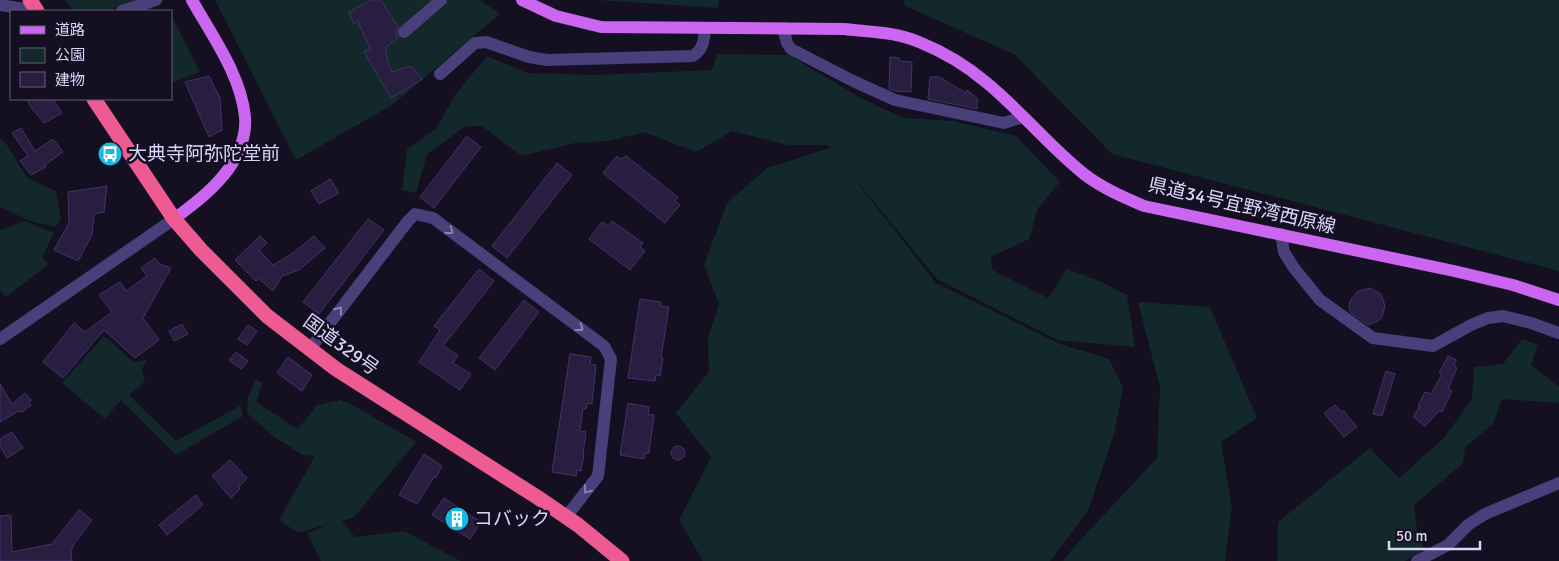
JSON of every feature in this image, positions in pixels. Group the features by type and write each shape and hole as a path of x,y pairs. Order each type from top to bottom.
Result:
{"highway":[{"name":"国道329号","path":"95,100 174,219 201,250 267,316 336,369 566,517 622,561"}],"main road":[{"path":"174,219 204,195 224,175 241,146 245,126 245,118 236,83 192,0"},
{"name":"県道34号宜野湾西原線","path":"522,0 556,16 601,27 844,29 882,33 918,41 946,54 988,83 1084,174 1113,192 1144,206 1513,285 1559,300"}],"street":[{"path":"125,10 155,0"},
{"path":"404,32 442,0"},
{"path":"0,5 31,10"},
{"path":"440,74 475,43 486,42 528,57 547,60 693,56 699,52 702,46 705,28"},
{"path":"783,28 787,43 792,49 853,81 895,100 1004,123 1023,117"},
{"path":"310,349 408,221 416,214 433,218 604,346 611,359 598,476 566,517"},
{"path":"0,340 174,219"},
{"path":"1281,234 1284,252 1294,268 1320,300 1373,338 1433,346 1471,325 1488,318 1503,316 1559,333"},
{"path":"1417,561 1448,545 1468,525 1485,514 1559,483"}],"green space":[{"path":"65,0 140,0 107,10 72,10"},
{"path":"215,0 480,0 500,14 392,105 296,160"},
{"path":"598,0 719,0 718,8"},
{"path":"904,0 1559,0 1559,271 1112,154 1014,54 905,6"},
{"path":"172,17 200,72 172,81"},
{"path":"717,54 789,55 861,98 903,118 952,121 1016,136 1060,182 1038,208 1029,239 991,257 992,270 1048,298 1067,269 1102,282 1127,295 1135,347 1058,340 937,279 839,159 936,283 1060,344 1109,359 1123,388 1114,434 1088,511 1050,561 703,561 679,520 711,457 676,413 709,372 708,338 719,304 704,265 727,203 767,168 830,148 828,145 788,145 732,131 696,152 644,132 609,141 575,143 522,156 482,126 466,126 427,154 416,193 402,190 407,149 436,129 455,95 487,56 527,73 596,75 712,70"},
{"path":"0,138 7,145 27,178 56,191 61,220 55,227 28,220 0,207"},
{"path":"25,221 54,233 42,258 49,264 6,297 0,291 0,230"},
{"path":"1138,302 1210,307 1257,418 1221,442 1232,507 1225,561 1063,561 1157,458 1160,387"},
{"path":"104,336 135,363 147,359 142,369 145,381 129,395 176,441 240,406 243,416 176,455 121,400 105,419 62,383"},
{"path":"1522,339 1538,345 1531,365 1559,387 1559,403 1502,399 1493,424 1465,447 1463,463 1414,505 1417,530 1424,549 1405,561 1277,561 1278,522 1370,448 1399,478 1444,438 1472,399 1474,367 1503,364"},
{"path":"256,379 263,383 256,402 298,429 317,405 341,400 344,403 346,401 416,442 354,517 342,521 355,537 404,531 461,561 321,561 307,533 332,523 298,533 279,520 315,456 303,455 273,436 247,413 248,398"}],"building":[{"path":"372,0 381,0 398,27 396,33 398,38 386,47 387,60 392,72 411,66 422,79 391,98 364,52 370,49 358,21 354,24 349,12"},
{"path":"890,57 899,58 899,61 912,62 911,92 889,89"},
{"path":"209,76 220,98 222,130 209,137 185,82"},
{"path":"930,77 939,77 966,93 967,90 977,98 977,109 928,99"},
{"path":"27,100 54,100 62,113 44,123"},
{"path":"21,128 35,151 53,139 63,152 45,165 46,167 31,175 20,161 28,156 12,133"},
{"path":"467,136 481,147 434,208 420,197"},
{"path":"617,156 621,159 626,156 678,197 675,201 680,205 665,223 603,173"},
{"path":"557,163 572,175 507,258 492,246"},
{"path":"330,179 339,193 319,204 311,191"},
{"path":"107,186 104,212 94,214 92,235 78,261 54,250 69,223 68,192"},
{"path":"368,219 384,230 319,314 303,302"},
{"path":"612,221 643,243 640,247 645,251 630,270 589,239 602,222 608,226"},
{"path":"260,236 267,243 259,250 273,265 293,253 314,236 325,248 299,270 282,276 273,291 259,279 256,281 235,260"},
{"path":"155,258 160,264 171,268 143,318 159,340 135,358 104,330 63,378 43,362 74,323 85,332 112,312 99,295 120,282 126,291 147,276 141,268"},
{"path":"479,269 494,281 443,346 458,355 453,363 471,374 460,390 419,362 440,330 434,326"},
{"path":"1370,288 1381,294 1385,306 1382,317 1368,325 1350,312 1349,307 1350,301 1358,291"},
{"path":"640,299 661,302 661,306 669,307 660,376 656,375 655,381 628,378"},
{"path":"524,300 539,312 495,370 479,358"},
{"path":"182,324 188,334 174,341 169,331"},
{"path":"248,325 257,331 247,345 238,339"},
{"path":"236,352 248,361 241,369 229,360"},
{"path":"570,354 591,357 590,364 596,365 592,404 587,403 586,409 583,408 580,431 586,432 584,454 581,471 577,470 576,476 552,472"},
{"path":"1448,356 1456,360 1454,365 1457,368 1448,389 1452,391 1442,412 1439,411 1425,426 1413,417 1420,406 1418,406 1425,392 1431,394 1442,374 1439,373"},
{"path":"288,357 312,375 302,391 277,373"},
{"path":"1386,371 1395,374 1382,416 1373,414"},
{"path":"0,384 12,404 25,393 31,400 29,403 31,405 22,412 19,411 0,422 0,415 2,414 0,411"},
{"path":"628,403 649,407 648,414 654,415 649,453 645,453 644,459 620,455"},
{"path":"1335,405 1342,412 1344,411 1357,427 1344,437 1324,413"},
{"path":"12,432 23,448 7,458 0,446 0,439"},
{"path":"675,446 681,446 685,453 681,460 675,460 671,456 671,450"},
{"path":"424,454 442,466 417,504 399,495"},
{"path":"230,460 247,478 231,498 212,476"},
{"path":"196,495 203,505 167,535 159,525"},
{"name":"コバック","path":"444,498 481,522 470,539 432,515"},
{"path":"79,510 92,520 74,544 71,551 72,561 0,561 0,516 11,515 12,552 52,544"}],"place":[{"name":"大典寺阿弥陀堂前","path":"110,154"},
{"name":"コバック","path":"457,519"}]}
